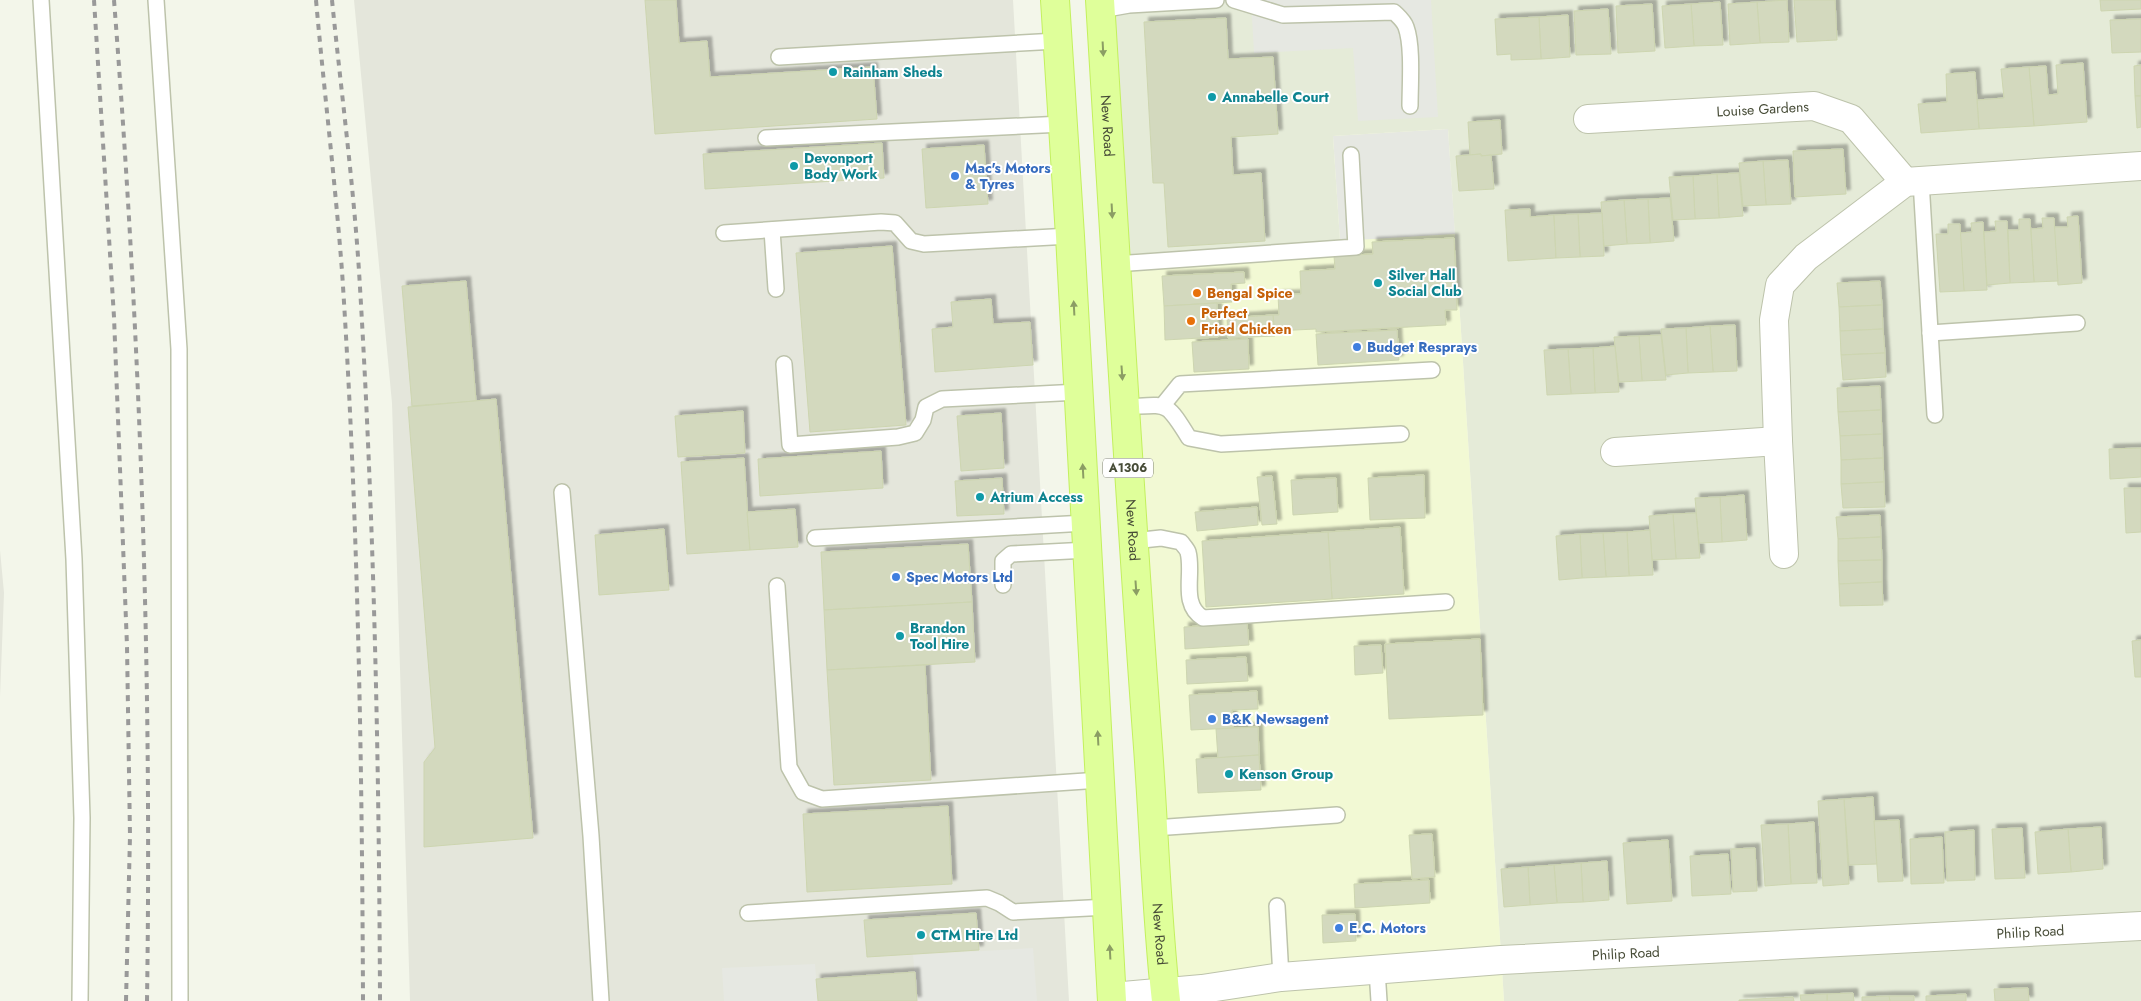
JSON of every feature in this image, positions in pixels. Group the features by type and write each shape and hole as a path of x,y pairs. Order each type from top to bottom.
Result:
{"main road":[{"name":"A1306","path":"1054,0 1070,236 1112,999"},
{"name":"New Road","path":"1100,5 1124,407 1154,828 1159,935 1165,997"}],"street":[{"name":"Louise Gardens","path":"1588,120 1814,106 1851,119 1913,182"},
{"path":"1784,554 1774,320 1780,285 1806,257 1913,182 2141,166"},
{"path":"1614,452 1778,440"},
{"name":"Philip Road","path":"1112,999 1165,997 1281,977 1500,960 2141,926"}],"lane":[{"path":"41,0 74,559 82,818 80,1001"},
{"path":"156,0 179,349 180,1001"},
{"path":"1100,5 1216,0"},
{"path":"1234,0 1283,15 1394,12 1401,18 1406,27 1409,40 1410,106"},
{"path":"779,57 1057,41"},
{"path":"766,138 1063,124"},
{"path":"1115,264 1356,247 1351,155"},
{"path":"1913,182 1930,333 1935,415"},
{"path":"724,233 895,222 911,241 924,244 1070,236"},
{"path":"772,230 776,289"},
{"path":"1930,333 2077,323"},
{"path":"784,364 790,444 898,437 915,432 923,420 926,407 942,399 1079,392"},
{"path":"1163,405 1180,384 1432,370"},
{"path":"1124,407 1163,405 1173,412 1189,438 1221,444 1400,434"},
{"path":"562,492 591,836 601,1001"},
{"path":"815,538 1086,522"},
{"path":"1133,541 1161,538 1181,542 1188,552 1190,602 1195,613 1203,618 1446,602"},
{"path":"1003,585 1003,561 1011,554 1088,550"},
{"path":"777,586 789,767 803,792 822,799 1100,780"},
{"path":"1154,828 1337,815"},
{"path":"748,913 988,898 1013,912 1108,907"},
{"path":"1277,906 1281,977"},
{"path":"1377,970 1379,1001"}],"shaded area":[{"path":"354,0 1013,0 1069,1001 410,1001 392,403"},
{"path":"1100,0 2141,0 2141,1001 1504,1001 1448,129 1333,136 1340,241 1115,255"},
{"path":"1251,0 1431,0 1438,117 1358,121 1353,48 1254,53"},
{"path":"1448,129 1504,1001 1165,1001 1115,255 1340,241 1333,136"},
{"path":"1448,129 1455,234 1340,241 1333,136"},
{"path":"0,550 4,593 0,697"},
{"path":"1033,948 1037,1001 917,1001 913,955"},
{"path":"815,964 818,1001 724,1001 722,968"}],"building":[{"name":"Rainham Sheds","path":"645,0 676,0 679,43 707,41 710,77 873,67 877,119 655,134"},
{"path":"1787,0 1789,42 1760,43 1757,2"},
{"path":"1794,0 1835,0 1837,40 1797,42"},
{"path":"2100,0 2141,0 2141,9 2101,11"},
{"path":"1720,2 1723,45 1694,46 1691,4"},
{"path":"1757,2 1760,43 1730,45 1728,4"},
{"path":"1652,4 1655,51 1618,53 1616,6"},
{"path":"1691,4 1694,46 1665,48 1662,6"},
{"path":"1608,9 1611,54 1576,55 1574,11"},
{"path":"1568,15 1570,57 1541,59 1539,17"},
{"path":"1539,17 1541,59 1511,60 1511,54 1497,55 1495,19"},
{"name":"Annabelle Court","path":"1226,18 1228,59 1273,57 1278,134 1231,137 1233,175 1261,173 1265,241 1168,247 1164,183 1153,183 1144,22"},
{"path":"2141,19 2141,52 2112,53 2110,20"},
{"path":"2083,63 2087,122 2034,126 2029,67 2046,66 2048,95 2058,94 2056,65"},
{"path":"2141,65 2141,96 2135,96 2134,66"},
{"path":"2029,67 2034,126 1979,129 1977,100 2004,98 2001,69"},
{"path":"1975,72 1979,129 1921,133 1918,104 1947,102 1946,74"},
{"path":"2135,96 2141,96 2141,127 2137,128"},
{"path":"1500,120 1502,154 1470,155 1468,122"},
{"name":"Devonport Body Work","path":"882,143 884,178 705,189 703,154"},
{"name":"Mac's Motors & Tyres","path":"984,145 988,204 926,208 922,149"},
{"path":"1843,149 1846,194 1795,197 1793,151"},
{"path":"1481,154 1481,156 1491,155 1494,189 1459,191 1456,156"},
{"path":"1788,160 1791,204 1766,205 1763,161"},
{"path":"1763,161 1766,205 1743,206 1739,163"},
{"path":"1739,173 1743,216 1719,218 1717,174"},
{"path":"1717,174 1719,218 1695,219 1693,176"},
{"path":"1693,176 1695,219 1673,220 1669,177"},
{"path":"1670,198 1674,241 1650,243 1648,199"},
{"path":"1648,199 1650,243 1627,244 1624,200"},
{"path":"1624,200 1627,244 1604,246 1601,202"},
{"path":"1530,209 1530,217 1554,215 1556,258 1508,261 1505,210"},
{"path":"1602,213 1604,256 1580,257 1578,214"},
{"path":"1578,214 1580,257 1556,258 1554,215"},
{"path":"2078,216 2082,283 2058,285 2054,227 2068,227 2067,217"},
{"path":"2042,218 2054,218 2058,281 2034,282 2031,229 2043,228"},
{"path":"2019,219 2030,219 2034,282 2010,283 2008,230 2019,230"},
{"path":"1995,221 2007,221 2010,283 1987,285 1984,232 1996,231"},
{"path":"1983,222 1987,290 1964,291 1960,233 1972,232 1971,223"},
{"path":"1948,224 1960,224 1964,291 1940,292 1936,234 1948,234"},
{"name":"Silver Hall Social Club","path":"1454,238 1457,310 1445,310 1446,325 1316,332 1316,329 1274,331 1273,315 1279,315 1278,295 1301,294 1300,271 1335,269 1334,256 1373,254 1372,242"},
{"path":"892,246 906,425 810,432 796,253"},
{"name":"Bengal Spice","path":"1244,272 1245,283 1231,284 1232,302 1164,306 1162,276"},
{"path":"466,281 476,401 412,406 402,286"},
{"path":"1880,281 1882,305 1839,307 1837,283"},
{"path":"991,299 993,324 1030,322 1033,365 935,372 932,329 953,327 951,302"},
{"name":"Perfect Fried Chicken","path":"1217,303 1218,337 1165,340 1164,306"},
{"path":"1882,305 1883,329 1840,331 1839,307"},
{"path":"1273,315 1275,336 1228,338 1227,318"},
{"path":"1735,325 1737,371 1713,372 1710,326"},
{"path":"1710,326 1713,372 1688,373 1686,328"},
{"path":"1686,328 1688,373 1666,375 1661,329"},
{"path":"1883,329 1885,353 1841,355 1840,331"},
{"name":"Budget Resprays","path":"1397,330 1399,360 1318,365 1316,334"},
{"path":"1661,335 1666,380 1642,381 1639,336"},
{"path":"1639,336 1642,381 1619,382 1614,337"},
{"path":"1248,339 1249,369 1194,372 1192,342"},
{"path":"1615,346 1619,392 1595,393 1593,348"},
{"path":"1593,348 1595,393 1571,394 1568,349"},
{"path":"1568,349 1571,394 1547,395 1544,350"},
{"path":"1885,353 1886,377 1843,380 1841,355"},
{"path":"1880,386 1881,410 1838,412 1837,388"},
{"path":"496,399 533,838 424,847 424,762 435,748 408,407"},
{"path":"1881,410 1882,434 1840,436 1838,412"},
{"path":"743,411 745,453 678,457 675,416"},
{"path":"1001,413 1004,468 961,471 957,416"},
{"path":"1882,434 1883,458 1841,460 1840,436"},
{"path":"2141,448 2141,477 2110,479 2109,449"},
{"path":"881,451 883,488 760,496 758,459"},
{"path":"744,458 750,550 687,554 681,462"},
{"path":"1883,458 1884,482 1841,484 1841,460"},
{"path":"1424,475 1425,518 1370,520 1368,478"},
{"path":"1272,476 1277,524 1262,525 1257,477"},
{"name":"Atrium Access","path":"1002,478 1004,514 957,516 955,481"},
{"path":"1336,478 1338,512 1293,515 1291,480"},
{"path":"1884,482 1885,507 1843,508 1841,484"},
{"path":"2124,488 2141,488 2141,532 2126,533"},
{"path":"1744,495 1747,540 1722,542 1720,497"},
{"path":"1720,497 1722,542 1699,543 1695,498"},
{"path":"1257,507 1258,525 1197,531 1195,512"},
{"path":"795,509 798,547 750,550 747,512"},
{"path":"1696,513 1700,558 1676,559 1673,514"},
{"path":"1673,514 1676,559 1652,560 1649,516"},
{"path":"1880,515 1881,537 1838,539 1836,517"},
{"path":"1400,527 1404,594 1332,599 1328,532"},
{"path":"664,529 669,590 599,595 595,535"},
{"path":"1650,530 1653,575 1629,576 1627,532"},
{"path":"1328,532 1332,599 1206,607 1202,541"},
{"path":"1627,532 1629,576 1606,577 1603,533"},
{"path":"1603,533 1606,577 1582,578 1580,534"},
{"path":"1580,534 1582,578 1559,580 1556,536"},
{"path":"1881,537 1882,560 1838,561 1838,539"},
{"name":"Spec Motors Ltd","path":"968,544 972,602 824,610 821,552"},
{"path":"1882,560 1882,582 1839,584 1838,561"},
{"path":"1882,582 1883,605 1840,606 1839,584"},
{"name":"Brandon Tool Hire","path":"972,602 975,662 827,670 824,610"},
{"path":"1247,623 1249,645 1185,649 1184,627"},
{"path":"1480,639 1483,715 1389,719 1385,644"},
{"path":"2141,640 2141,677 2135,677 2132,641"},
{"path":"1381,645 1383,673 1355,675 1354,646"},
{"path":"1246,657 1248,681 1187,684 1186,660"},
{"name":"Brandon Tool Hire","path":"925,665 931,780 834,785 827,670"},
{"name":"B&K Newsagent","path":"1257,691 1258,709 1232,710 1233,728 1191,730 1189,695"},
{"path":"1258,727 1259,755 1218,758 1216,729"},
{"name":"Kenson Group","path":"1259,755 1261,790 1198,793 1196,759"},
{"path":"1873,797 1877,864 1849,865 1844,799"},
{"path":"1844,799 1849,884 1823,886 1818,801"},
{"path":"948,806 952,884 807,892 803,814"},
{"path":"1899,820 1903,881 1878,882 1874,821"},
{"path":"1814,822 1817,883 1791,884 1788,824"},
{"path":"1788,824 1791,884 1765,886 1761,825"},
{"path":"2101,827 2103,869 2071,872 2068,829"},
{"path":"2022,828 2025,878 1995,879 1992,829"},
{"path":"2068,829 2071,872 2038,874 2035,832"},
{"path":"1974,830 1975,880 1947,881 1945,832"},
{"path":"1432,834 1435,877 1412,879 1409,835"},
{"path":"1942,837 1944,883 1911,884 1910,839"},
{"path":"1668,840 1672,901 1627,904 1623,843"},
{"path":"1755,848 1757,891 1733,892 1731,849"},
{"path":"1728,854 1731,894 1692,896 1690,856"},
{"path":"1607,861 1609,900 1583,902 1581,863"},
{"path":"1581,863 1583,902 1557,903 1554,865"},
{"path":"1554,865 1557,903 1530,905 1528,867"},
{"path":"1528,867 1530,905 1504,907 1501,869"},
{"path":"1429,880 1430,903 1355,908 1354,884"},
{"name":"CTM Hire Ltd","path":"976,913 979,950 867,957 864,920"},
{"name":"E.C. Motors","path":"1355,914 1356,941 1323,943 1322,915"},
{"path":"915,972 917,1001 818,1001 816,979"},
{"path":"2028,988 2029,1001 1995,1001 1994,989"},
{"path":"1853,993 1854,1001 1827,1001 1827,994"},
{"path":"1827,994 1827,1001 1801,1001 1800,995"},
{"path":"1966,994 1966,1001 1926,1001 1926,996"},
{"path":"1889,996 1914,996 1914,1001 1890,1001"},
{"path":"1889,996 1890,1001 1862,1001 1862,997"},
{"path":"1793,997 1794,1001 1739,1001 1739,1000"}],"railway":[{"path":"94,0 114,317 127,646 130,836 126,1001"},
{"path":"114,0 131,250 142,500 148,751 147,1001"},
{"path":"316,0 342,271 352,453 362,818 363,1001"},
{"path":"332,0 354,203 364,362 375,636 380,1001"}],"place":[{"name":"Rainham Sheds","path":"833,72"},
{"name":"Annabelle Court","path":"1212,97"},
{"name":"Devonport Body Work","path":"794,166"},
{"name":"Mac's Motors & Tyres","path":"955,176"},
{"name":"Silver Hall Social Club","path":"1378,283"},
{"name":"Bengal Spice","path":"1197,293"},
{"name":"Perfect Fried Chicken","path":"1191,321"},
{"name":"Budget Resprays","path":"1357,347"},
{"name":"Atrium Access","path":"980,497"},
{"name":"Spec Motors Ltd","path":"896,577"},
{"name":"Brandon Tool Hire","path":"900,636"},
{"name":"B&K Newsagent","path":"1212,719"},
{"name":"Kenson Group","path":"1229,774"},
{"name":"E.C. Motors","path":"1339,928"},
{"name":"CTM Hire Ltd","path":"921,935"}]}
